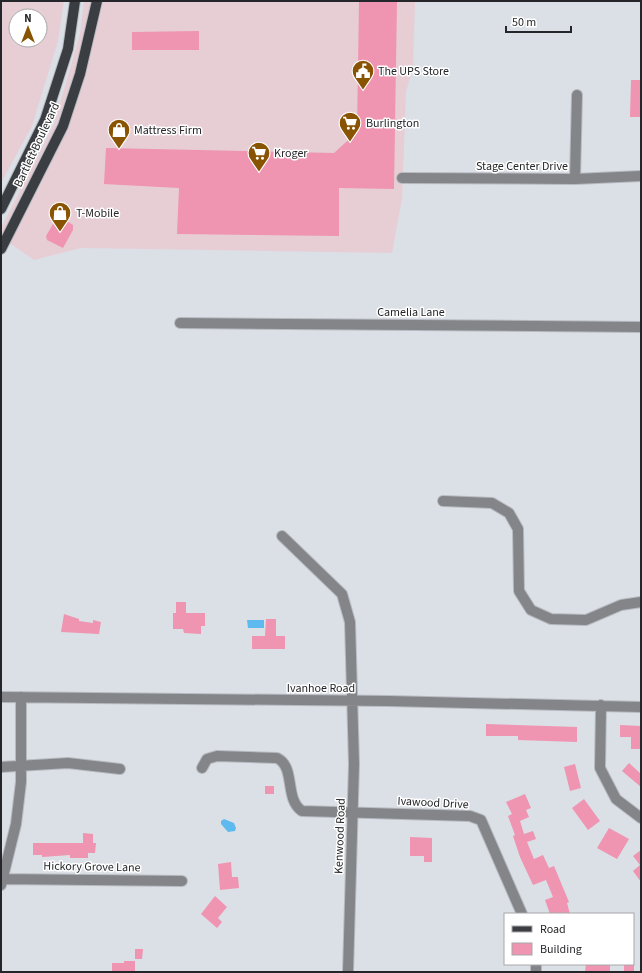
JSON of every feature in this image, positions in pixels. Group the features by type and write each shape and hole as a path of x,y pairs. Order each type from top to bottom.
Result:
{"main road":[{"name":"Bartlett Boulevard","path":"1,209 45,120 68,49 75,1"},
{"name":"Bartlett Boulevard","path":"1,249 63,126 80,74 97,1"}],"street":[{"path":"575,179 577,95"},
{"name":"Stage Center Drive","path":"402,178 575,179 641,176"},
{"name":"Camelia Lane","path":"180,323 641,327"},
{"path":"443,502 492,503 509,513 518,529 519,591 531,610 551,619 586,620 621,605 641,602"},
{"name":"Kenwood Road","path":"282,536 342,594 350,622 353,701 354,813 348,972"},
{"name":"Ivanhoe Road","path":"1,697 353,701 641,707"},
{"path":"1,881 16,824 21,766 20,697"},
{"path":"601,706 600,768 616,799 641,818"},
{"name":"Ivawood Drive","path":"202,768 207,759 217,756 277,758 286,766 294,802 302,811 470,816 481,820 522,913"},
{"path":"1,767 68,763 120,768"},
{"name":"Hickory Grove Lane","path":"1,881 182,881"}],"shaded area":[{"path":"1,1 64,1 58,41 32,126 1,183"},
{"path":"84,1 415,1 413,67 406,92 402,199 392,253 81,248 34,260 1,237 1,228 54,124 80,34"}],"water":[{"path":"247,620 264,620 264,628 248,628"},
{"path":"224,819 234,823 236,828 235,831 228,832 221,824 221,821"}],"building":[{"path":"359,1 397,1 394,189 339,188 339,236 177,234 179,188 104,184 106,148 334,153 357,132"},
{"path":"199,31 199,50 132,50 132,32"},
{"path":"631,80 641,80 641,117 630,117"},
{"name":"T-Mobile","path":"57,217 60,217 73,225 73,230 63,248 47,240 46,236"},
{"path":"176,602 186,602 186,613 205,613 205,626 201,626 201,634 184,633 183,629 173,629 173,613 176,613"},
{"path":"64,614 79,619 79,621 93,623 93,620 101,622 99,634 61,632"},
{"path":"266,619 276,619 276,636 285,636 285,649 252,649 252,636 265,636"},
{"path":"486,724 577,727 577,742 518,740 518,736 486,736"},
{"path":"620,725 641,726 641,749 631,749 631,737 620,737"},
{"path":"629,763 641,774 641,787 622,771"},
{"path":"575,764 581,788 570,791 564,767"},
{"path":"265,786 274,786 274,794 265,794"},
{"path":"525,794 531,808 526,810 529,817 520,821 524,834 533,831 536,839 527,842 534,859 543,855 549,868 554,866 569,902 567,903 570,913 550,913 545,900 553,897 546,880 533,885 520,857 513,836 515,835 508,816 512,814 506,802"},
{"path":"584,799 600,821 588,830 572,808"},
{"path":"609,828 629,839 617,859 597,848"},
{"path":"83,833 93,834 93,843 96,843 95,853 88,853 88,858 70,858 70,855 42,857 42,855 33,855 33,843 83,843"},
{"path":"410,837 432,838 432,862 424,862 424,856 410,856"},
{"path":"641,850 641,882 633,871 640,865 633,856"},
{"path":"231,862 232,877 238,877 239,888 220,890 218,864"},
{"path":"215,896 227,907 218,918 222,922 217,928 201,914"},
{"path":"135,949 143,949 142,959 135,959"},
{"path":"124,961 135,961 135,972 112,972 112,963 124,963"},
{"path":"586,965 610,965 610,972 585,972"},
{"path":"624,965 634,965 634,972 624,972"}],"place":[{"name":"The UPS Store","path":"363,90"},
{"name":"Burlington","path":"350,142"},
{"name":"Mattress Firm","path":"119,150"},
{"name":"Kroger","path":"259,172"},
{"name":"T-Mobile","path":"60,232"}]}
